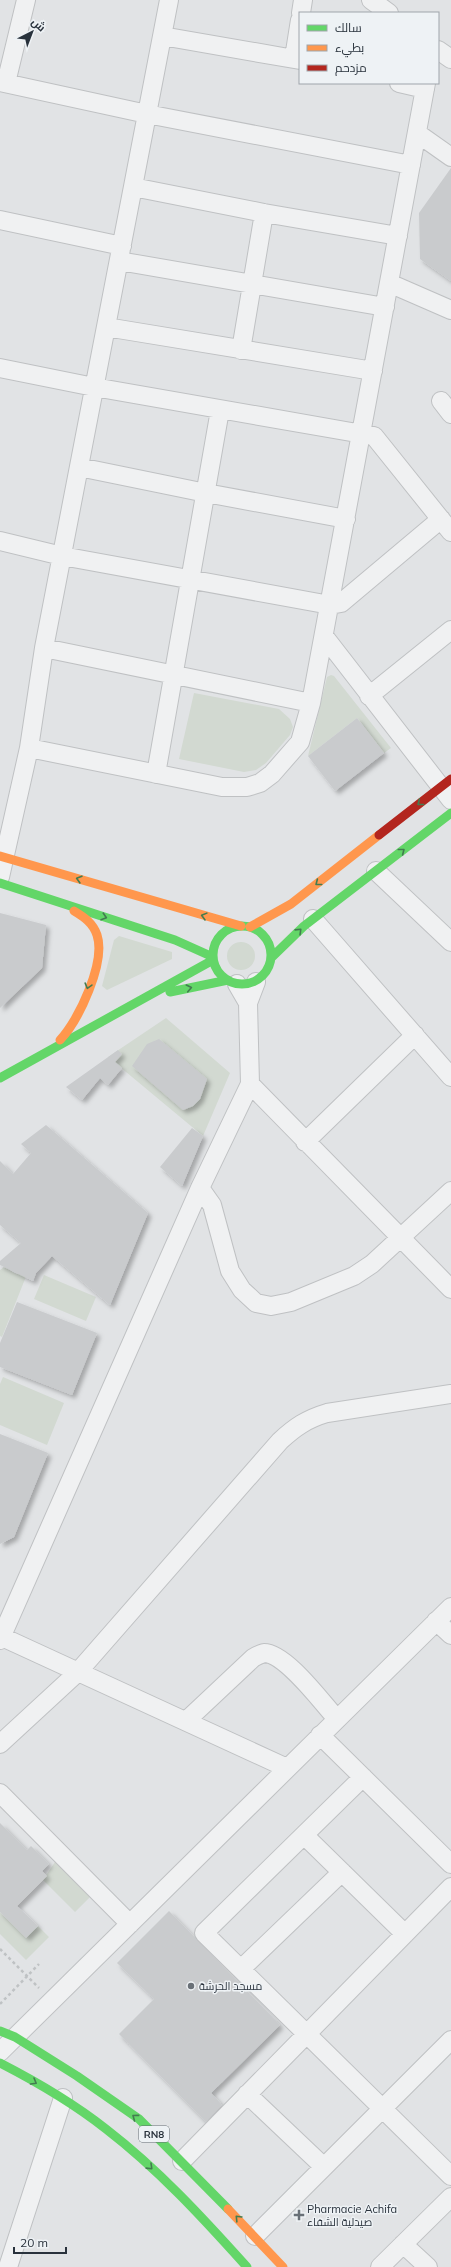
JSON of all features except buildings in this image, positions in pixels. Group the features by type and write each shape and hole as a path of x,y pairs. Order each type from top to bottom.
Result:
{"main road":[{"path":"232,982 221,975 213,959 214,948 224,932 246,927 291,904 447,789"},
{"path":"271,958 313,919 451,813"},
{"path":"2,857 257,930 268,942 271,958 269,968 256,982 232,982 151,996"},
{"path":"0,883 175,940 213,959"},
{"path":"42,897 84,916 95,929 99,945 81,1011 74,1025 48,1050"},
{"path":"0,1078 48,1050 151,996 213,959"},
{"name":"RN8","path":"7,2034 77,2076 139,2119 255,2236 283,2267"},
{"name":"RN8","path":"0,2063 63,2098 120,2139 149,2166 247,2267"}],"street":[{"path":"26,0 3,83 147,114 411,165"},
{"path":"0,877 2,857 29,748 44,648 169,0"},
{"path":"301,12 303,0"},
{"path":"371,0 388,12"},
{"path":"162,36 297,59 299,33"},
{"path":"439,51 451,59"},
{"path":"29,748 222,787 247,787 260,782 286,760 300,742 312,703 425,86 408,84"},
{"path":"417,133 451,157"},
{"path":"133,187 264,213 398,236"},
{"path":"241,350 264,213"},
{"path":"0,220 120,254 252,285 385,307"},
{"path":"389,283 451,310"},
{"path":"106,326 241,350 373,371"},
{"path":"0,368 220,410 374,436 446,526 341,603 330,605 62,556 0,541"},
{"path":"156,774 192,579 220,410"},
{"path":"79,467 206,493 346,519"},
{"path":"369,696 451,630"},
{"path":"324,636 369,696 447,789"},
{"path":"44,648 312,703"},
{"path":"376,871 451,942"},
{"path":"313,919 450,1075"},
{"path":"232,982 248,1003"},
{"path":"256,982 248,1003 250,1084 200,1188 1,1638 287,1768"},
{"path":"305,1142 415,1035"},
{"path":"250,1084 305,1142 451,1289"},
{"path":"200,1188 212,1205 230,1271 242,1290 256,1304 271,1306 291,1302 354,1276 372,1264 451,1191"},
{"path":"0,1744 77,1673 280,1442 297,1425 312,1417 327,1413 451,1394"},
{"path":"0,2052 7,2034 52,2001 451,1606"},
{"path":"436,1621 451,1635"},
{"path":"186,1721 253,1658 264,1653 275,1656 287,1664 337,1719"},
{"path":"320,1735 451,1864"},
{"path":"363,1776 204,1933 451,2176"},
{"path":"0,1793 130,1924"},
{"path":"304,1835 405,1934"},
{"path":"241,1969 342,1872"},
{"path":"182,2161 451,1887"},
{"path":"255,2236 451,2040"},
{"path":"248,2094 324,2167"},
{"path":"8,2267 63,2098"},
{"path":"380,2267 451,2197"},
{"path":"403,2244 428,2267"}],"path":[{"path":"0,1949 52,2001"},
{"path":"0,2004 39,1964"}],"shaded area":[{"path":"331,675 334,676 391,748 384,753 357,718 308,756 327,677"},
{"path":"194,693 279,709 290,719 293,727 290,735 266,763 256,770 244,772 179,759"},
{"path":"119,936 172,952 172,959 107,990 102,986 114,940"},
{"path":"241,942 251,946 255,956 251,966 241,970 231,966 227,956 231,946"},
{"path":"166,1018 230,1073 203,1136 108,1057"},
{"path":"7,1265 15,1273 27,1274 2,1337 0,1336 0,1270"},
{"path":"44,1275 96,1297 86,1321 34,1299"},
{"path":"3,1377 64,1403 47,1445 0,1425 0,1384"},
{"path":"55,1862 90,1897 75,1912 43,1880"},
{"path":"0,1912 26,1937 38,1926 49,1937 26,1960 0,1934"}],"traffic: fast":[{"path":"271,958 304,926 451,813"},
{"path":"0,883 175,940 213,957"},
{"path":"242,926 253,928 263,934 269,944 271,955 269,966 263,976 253,982 242,984 231,982 221,976 215,966 213,955 215,944 221,934 231,928 242,926"},
{"path":"0,1078 213,960"},
{"path":"170,992 228,980"},
{"path":"0,2031 15,2037 77,2076 139,2119 228,2209"},
{"path":"0,2063 41,2085 68,2102 125,2144 180,2195 247,2267"}],"traffic: slow":[{"path":"250,927 291,904 379,835"},
{"path":"0,856 241,926"},
{"path":"60,1040 75,1019 82,1005 89,990 98,960 99,946 97,935 88,921 74,911"},
{"path":"228,2209 283,2267"}],"traffic: jam":[{"path":"379,835 451,779"}],"place":[{"name":"مسجد الحرشة","path":"191,1986"},
{"name":"Pharmacie Achifa صيدلية الشفاء","path":"299,2215"}]}
